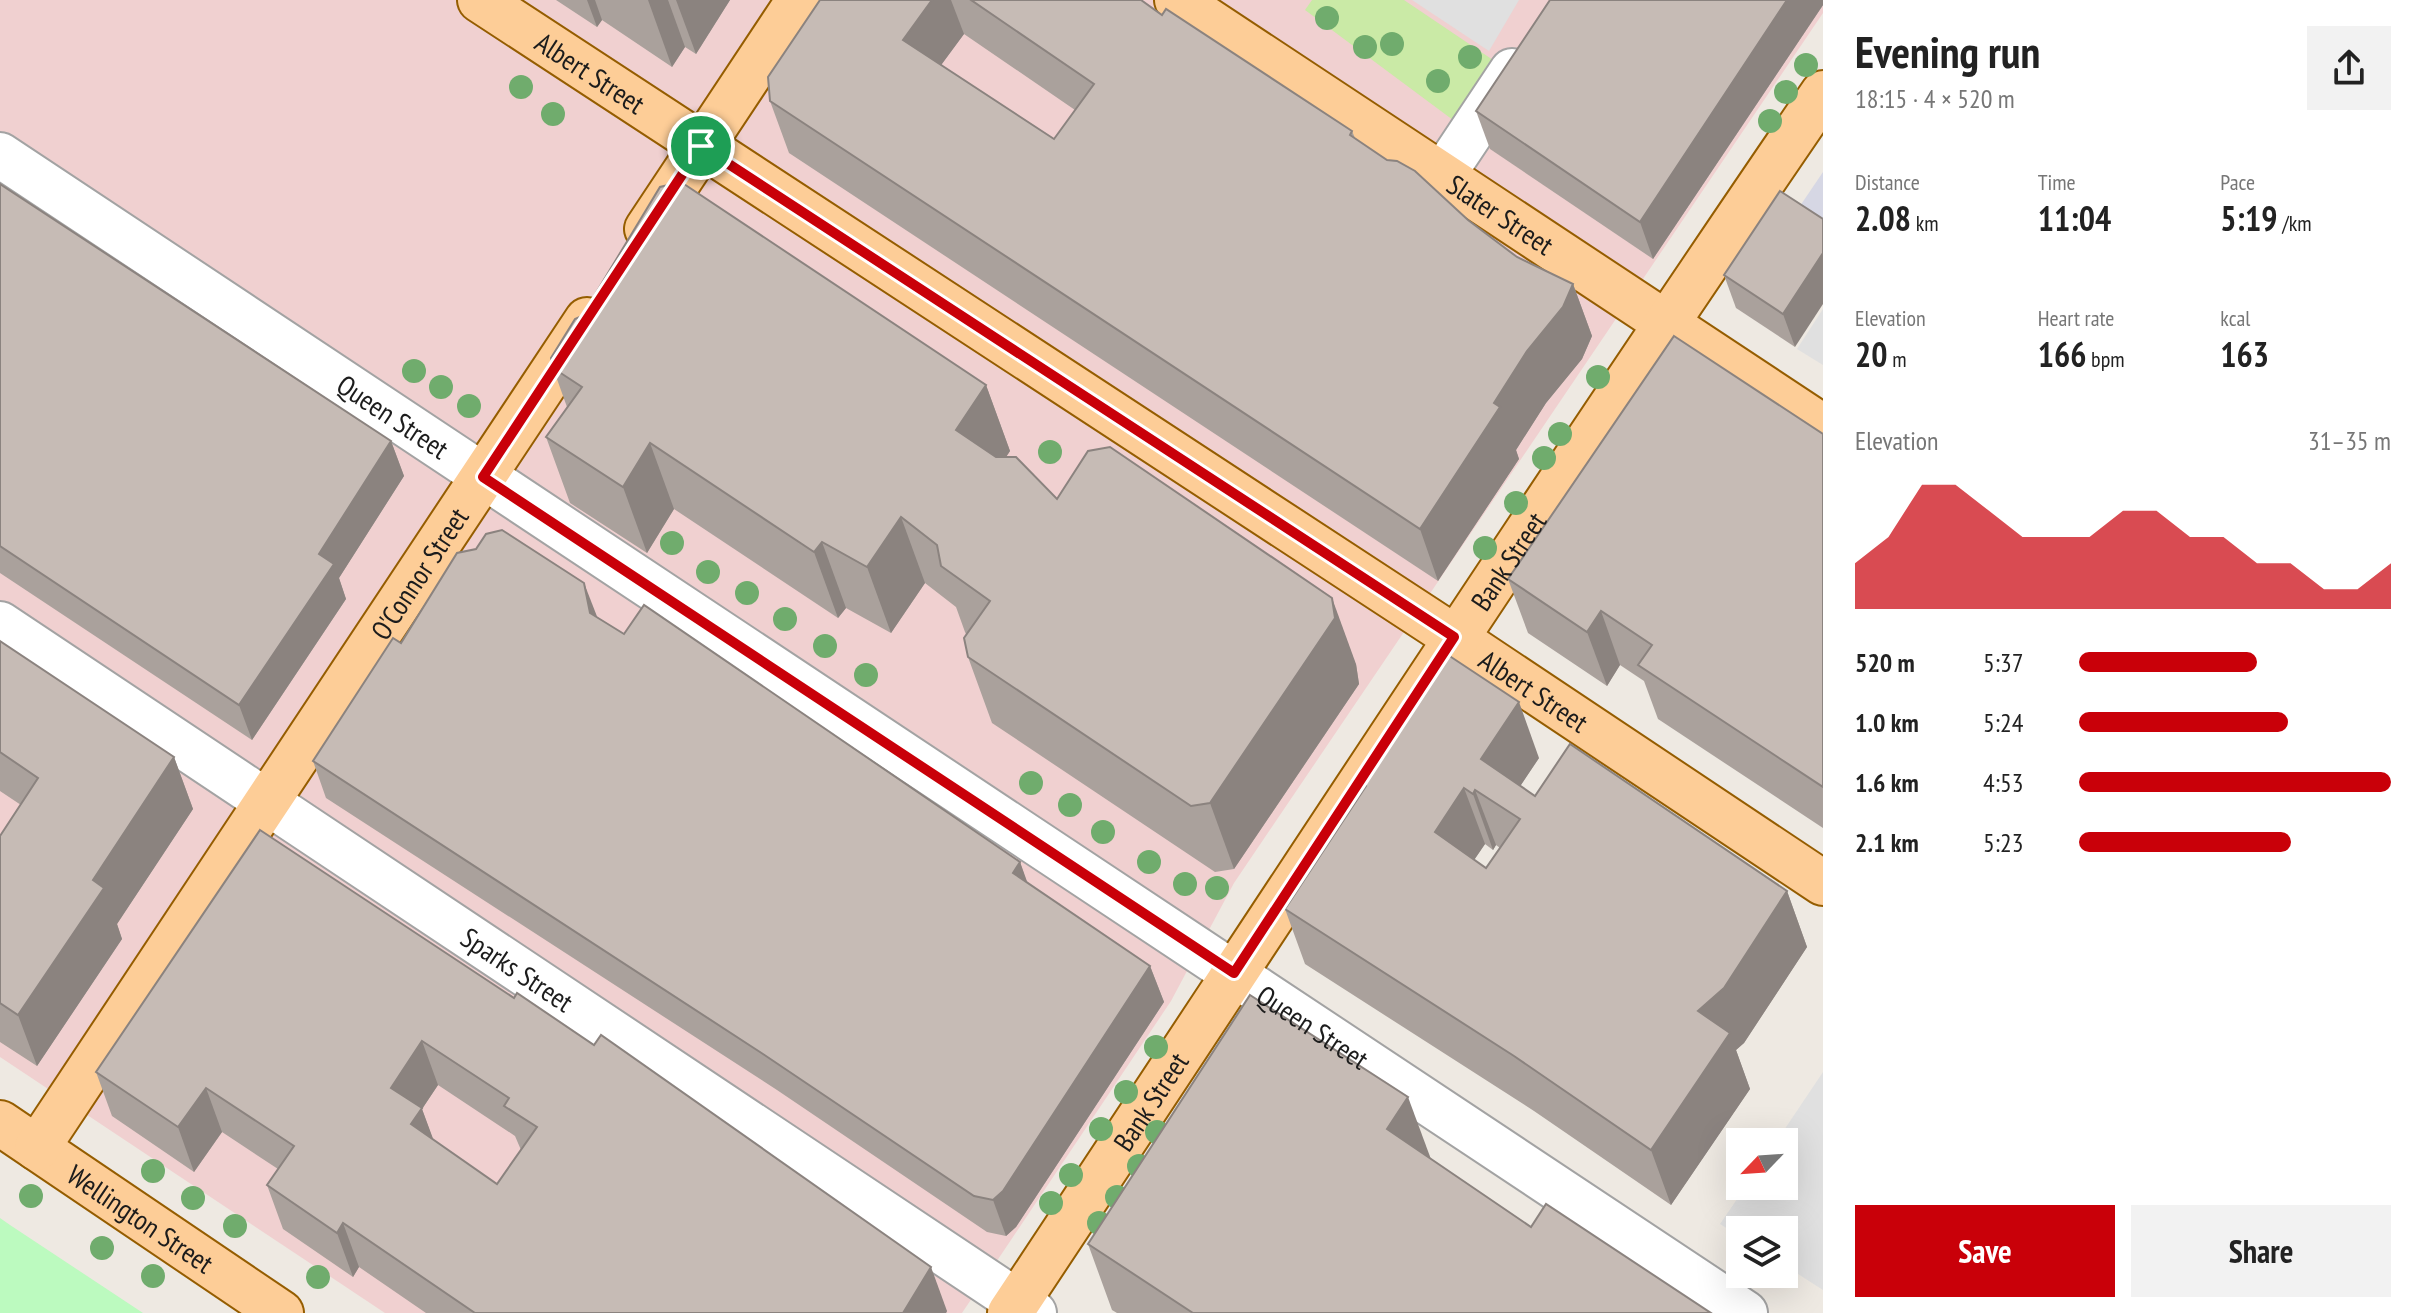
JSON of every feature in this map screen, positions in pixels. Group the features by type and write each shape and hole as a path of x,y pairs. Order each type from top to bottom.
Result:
{"main road":[{"name":"Albert Street","path":"480,0 1454,637 1823,883"},
{"name":"O'Connor Street","path":"37,1148 799,0"},
{"name":"Slater Street","path":"1177,0 1823,427"},
{"name":"Bank Street","path":"1020,1309 1234,973 1454,637 1823,93"},
{"name":"Wellington Street","path":"0,1123 281,1313"}],"street":[{"path":"1442,176 1534,38"},
{"name":"Queen Street","path":"0,155 1745,1313"},
{"name":"Sparks Street","path":"0,624 267,800 1020,1309"}],"shaded area":[{"path":"0,0 1823,0 1823,13 1234,883 1171,1001 962,1313 385,1313 0,1057"},
{"path":"1412,0 1519,0 1489,51"},
{"path":"1823,172 1823,240 1800,206"},
{"path":"1823,309 1823,365 1797,349"},
{"path":"1823,1072 1823,1290 1798,1274 1798,1216 1726,1216 1726,1228 1720,1224 1736,1200 1798,1200 1798,1128 1785,1128"}],"green space":[{"path":"1312,0 1404,0 1493,60 1453,120 1305,10"},
{"path":"0,1218 10,1225 143,1313 0,1313"}],"building":[{"path":"820,0 932,0 903,40 1054,139 1094,84 971,0 1141,0 1162,15 1166,9 1352,131 1350,135 1387,160 1397,161 1415,171 1468,220 1517,257 1573,284 1563,307 1527,351 1494,403 1500,407 1420,529 770,101 768,77"},
{"path":"1550,0 1787,0 1640,222 1476,111"},
{"path":"681,182 986,385 956,430 996,457 1016,457 1057,499 1088,451 1110,447 1332,598 1335,618 1210,803 1191,806 968,657 964,638 990,601 941,566 937,545 901,517 867,567 822,542 814,552 650,443 623,487 546,437 582,387 553,368 551,358 575,319 582,316 660,187"},
{"path":"0,184 391,441 319,554 334,564 239,705 0,546"},
{"path":"1780,191 1823,219 1823,253 1783,314 1724,275"},
{"path":"1674,336 1823,434 1823,787 1638,665 1652,645 1601,611 1587,632 1508,579"},
{"path":"502,530 584,583 590,613 624,634 644,605 1020,862 1013,873 1150,966 1003,1191 993,1200 974,1196 763,1054 313,761 393,638 401,643 457,553 476,549 486,534"},
{"path":"0,641 174,757 93,880 104,888 18,1015 0,1003 0,836 38,778 0,752"},
{"path":"1445,653 1519,702 1481,759 1535,796 1570,744 1787,891 1724,988 1698,1011 1730,1033 1651,1150 1514,1056 1285,909 1366,786 1359,781","holes":["1464,788 1473,794 1475,790 1520,819 1486,868 1435,832"]},
{"path":"260,830 514,998 517,993 594,1045 601,1035 931,1267 903,1313 475,1313 343,1223 337,1233 267,1185 294,1146 206,1088 178,1127 96,1072","holes":["422,1041 509,1098 504,1106 537,1127 497,1184 411,1124 422,1108 391,1088"]},
{"path":"1250,995 1408,1097 1387,1129 1531,1227 1546,1204 1711,1313 1193,1313 1088,1244"}],"route":[{"path":"701,146 1454,637 1234,973 483,477 679,184 701,146"}]}
